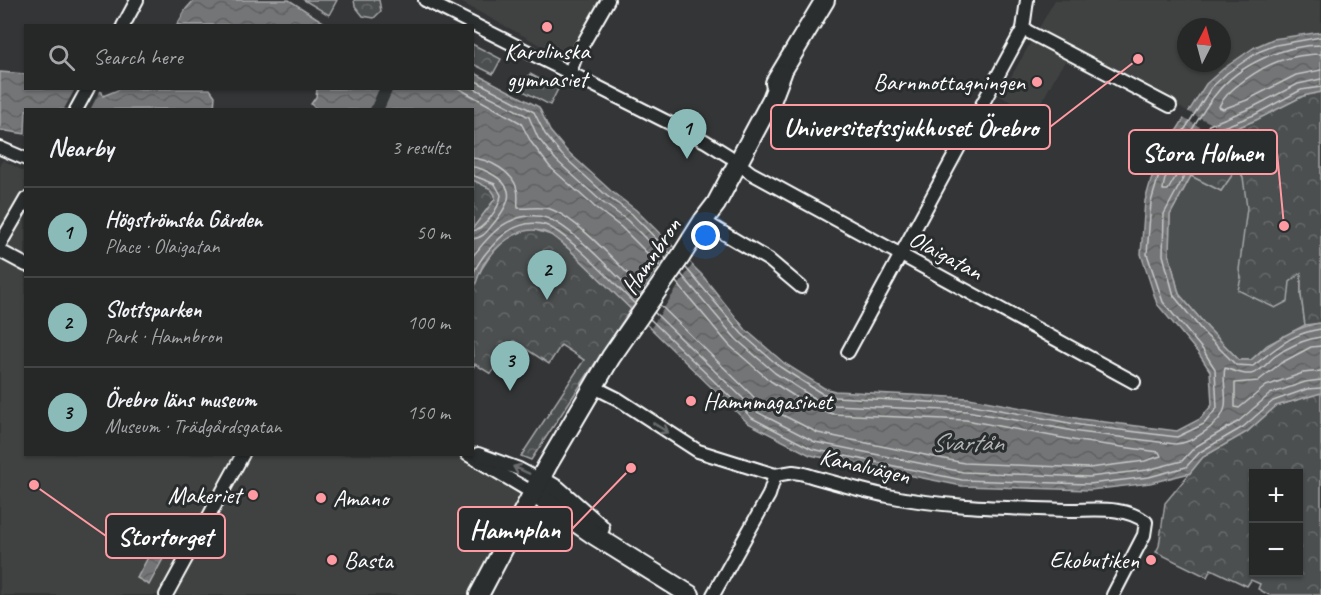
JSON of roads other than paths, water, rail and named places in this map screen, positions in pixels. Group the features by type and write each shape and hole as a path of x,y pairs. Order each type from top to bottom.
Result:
{"main road":[{"name":"Hamnbron","path":"487,589 598,389 611,357 703,221 706,200 734,160 764,98 782,73 825,0"},
{"path":"542,490 603,530 623,554 690,595"}],"street":[{"path":"124,24 137,0"},
{"name":"Olaigatan","path":"424,0 473,24"},
{"path":"570,72 576,56 608,0"},
{"path":"848,352 1023,29 1028,0"},
{"name":"Olaigatan","path":"474,25 705,141 752,173 1134,382"},
{"path":"1023,29 1170,106"},
{"path":"77,108 87,90"},
{"path":"0,148 24,158"},
{"path":"0,244 24,202"},
{"path":"703,221 769,260 801,287"},
{"path":"0,251 24,264"},
{"name":"Kanalvägen","path":"598,389 618,399 698,451 776,476 800,472 890,496 944,503 1127,512 1146,522 1144,535 1113,595"},
{"path":"474,454 519,469 542,490"},
{"path":"166,595 242,456"},
{"path":"471,456 542,490"},
{"path":"713,595 769,495 776,476"}],"water":[{"path":"194,0 289,0 326,24 178,24"},
{"name":"Svartån","path":"1321,32 1321,92 1303,96 1256,120 1217,136 1191,176 1170,215 1169,254 1179,294 1239,360 1251,360 1283,336 1321,323 1321,393 1276,406 1247,432 1203,457 1190,473 1150,483 1090,490 962,486 810,455 748,423 569,249 545,232 524,231 500,245 483,265 474,289 474,227 495,199 495,195 491,189 474,180 474,108 315,108 311,104 316,97 317,90 474,90 474,73 539,107 550,131 566,150 611,191 636,210 702,275 746,330 784,363 824,388 835,391 969,398 1081,419 1177,431 1200,419 1212,405 1210,371 1199,354 1157,304 1141,254 1145,201 1156,163 1206,84 1220,72 1231,72 1231,64 1255,47 1273,39"},
{"path":"0,72 24,74 24,90 97,90 102,92 103,96 118,90 211,90 215,96 214,108 24,108 24,134 0,130"},
{"path":"153,548 165,555 149,585 137,578"}],"place":[{"name":"Karolinska gymnasiet","path":"547,27"},
{"name":"Universitetssjukhuset Örebro","path":"1138,59"},
{"name":"Barnmottagningen","path":"1037,82"},
{"name":"Högströmska Gården","path":"687,159"},
{"name":"Stora Holmen","path":"1284,226"},
{"name":"Slottsparken","path":"547,300"},
{"name":"Örebro läns museum","path":"510,391"},
{"name":"Hamnmagasinet","path":"691,401"},
{"name":"Hamnplan","path":"631,468"},
{"name":"Stortorget","path":"34,485"},
{"name":"Makeriet","path":"253,495"},
{"name":"Amano","path":"321,498"},
{"name":"Basta","path":"332,560"},
{"name":"Ekobutiken","path":"1151,560"}]}
